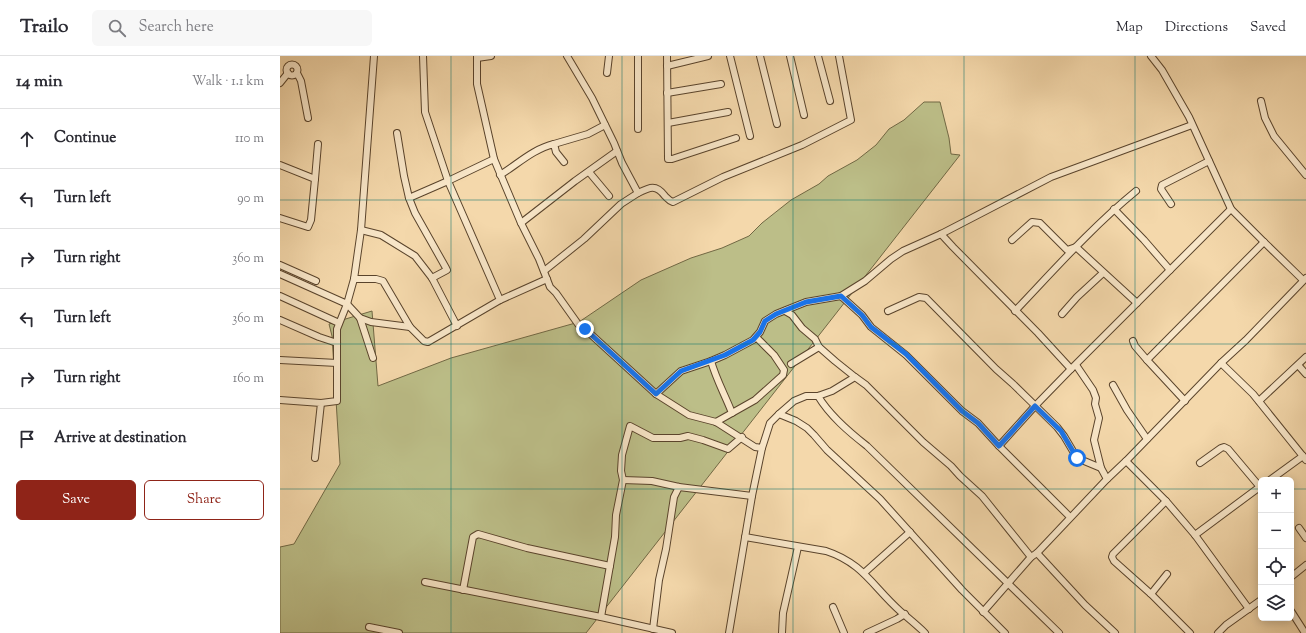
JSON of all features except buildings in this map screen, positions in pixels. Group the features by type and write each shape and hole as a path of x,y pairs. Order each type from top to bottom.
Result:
{"street":[{"path":"293,56 293,64 297,67 297,73 301,81 308,118"},
{"path":"280,400 321,403 337,401 337,329 347,304 354,279 361,230 374,56"},
{"path":"423,56 425,112 448,181 500,300"},
{"path":"491,56 477,57 477,84 494,159 550,287 578,324"},
{"path":"567,56 592,98 622,163 638,193"},
{"path":"607,73 609,56"},
{"path":"638,56 638,129"},
{"path":"667,56 668,157 670,159 736,138"},
{"path":"666,66 708,56"},
{"path":"730,56 750,136"},
{"path":"760,56 777,124"},
{"path":"790,56 804,115"},
{"path":"818,56 830,101"},
{"path":"544,271 584,239 621,204 650,187 662,191 669,200 673,202 723,177 802,145 851,120 839,56"},
{"path":"983,612 1070,517 1126,462 1221,363 1246,340 1305,279 1264,242 1232,209 1192,125 1162,70 1151,56"},
{"path":"280,83 288,74 288,66 293,64"},
{"path":"288,74 293,75 297,73"},
{"path":"667,93 721,84"},
{"path":"1261,101 1265,118 1274,136 1306,175"},
{"path":"668,123 728,112"},
{"path":"500,175 514,167 526,156 544,146 588,134 605,125"},
{"path":"656,394 681,371 725,355 756,337 765,321 776,314 806,302 841,296 865,281 903,250 941,234 1051,177 1192,125"},
{"path":"397,133 409,198 414,214 446,268 446,270 432,278"},
{"path":"280,218 308,227 311,220 318,144"},
{"path":"554,144 556,152 564,162"},
{"path":"521,223 617,151"},
{"path":"409,198 494,159"},
{"path":"1170,204 1161,189 1162,185 1209,161"},
{"path":"280,165 315,179"},
{"path":"589,172 609,196"},
{"path":"1015,311 1114,209 1136,191"},
{"path":"1114,209 1170,270"},
{"path":"999,446 1073,367 1232,209"},
{"path":"1012,240 1032,222 1037,222 1040,223 1067,250 1076,247"},
{"path":"361,230 380,235 415,256 432,278 457,326"},
{"path":"941,234 1015,311 1073,367 1093,390 1096,398 1095,404 1099,418 1094,440 1101,468 1107,479"},
{"path":"1147,360 1264,242"},
{"path":"1076,247 1137,303"},
{"path":"280,265 316,281"},
{"path":"1062,314 1103,273"},
{"path":"280,274 347,304 360,318 373,358"},
{"path":"354,279 376,279 383,281 410,327 424,341 428,342 500,300 547,279"},
{"path":"280,296 339,323"},
{"path":"841,296 862,315 871,327 906,354 962,411 978,423 1070,517"},
{"path":"888,311 919,297 926,298 1061,431 1077,458 1101,468"},
{"path":"785,311 792,315 802,328 814,339 819,347 866,385 923,442 951,466 982,496 1034,555 1111,632"},
{"path":"360,318 371,322 410,327"},
{"path":"280,320 337,343"},
{"path":"585,329 656,394 689,415 716,422 742,437 755,447 762,448"},
{"path":"716,422 755,400 784,373 784,370 774,355 756,337"},
{"path":"1133,341 1134,346 1185,401"},
{"path":"791,364 819,347"},
{"path":"1259,401 1306,357"},
{"path":"280,360 337,363"},
{"path":"711,361 715,378 724,393 732,413"},
{"path":"1221,363 1253,394 1305,458 1275,477"},
{"path":"1298,365 1306,374"},
{"path":"729,633 752,496 762,448 770,423 794,401 806,396 818,396 832,391 855,377"},
{"path":"1113,385 1127,410 1147,439"},
{"path":"818,396 829,412 872,450 1059,633"},
{"path":"315,458 321,403"},
{"path":"780,414 807,428 880,499 983,612 1005,633"},
{"path":"601,617 616,537 616,515 623,480 620,471 622,455 630,426 652,438 680,438 688,436 728,449 742,437"},
{"path":"1200,463 1220,448 1224,447 1228,449 1258,485"},
{"path":"1126,462 1166,501 1195,535 1249,609"},
{"path":"623,480 652,481 679,487 752,496"},
{"path":"653,629 658,580 666,549 674,497 679,487"},
{"path":"1195,535 1258,488"},
{"path":"1166,501 1113,554 1112,557 1114,561 1151,594 1190,633"},
{"path":"1299,528 1306,538"},
{"path":"864,573 910,532"},
{"path":"463,590 473,537 478,534 527,548 610,566"},
{"path":"745,537 834,553 854,564 925,633"},
{"path":"782,633 783,613 798,547"},
{"path":"1294,575 1306,565"},
{"path":"1151,594 1167,574"},
{"path":"425,582 601,617 660,632 672,633"},
{"path":"1218,633 1226,625 1258,602"},
{"path":"833,607 844,633"},
{"path":"867,633 905,614"},
{"path":"1294,616 1305,633"},
{"path":"370,626 399,633"}],"green space":[{"path":"924,102 940,102 949,138 951,154 960,155 586,633 280,633 280,547 294,544 340,464 332,336 329,324 372,311 378,386 451,358 579,322 641,280 691,258 722,248 749,236 762,223 791,200 819,184 828,176 857,160 876,145 889,129 904,120"}],"route":[{"path":"585,329 656,394 681,371 709,362 753,340 760,332 765,321 776,314 806,302 841,296 862,315 871,327 906,354 962,411 978,423 999,446 1035,406 1061,431 1077,458"}]}
